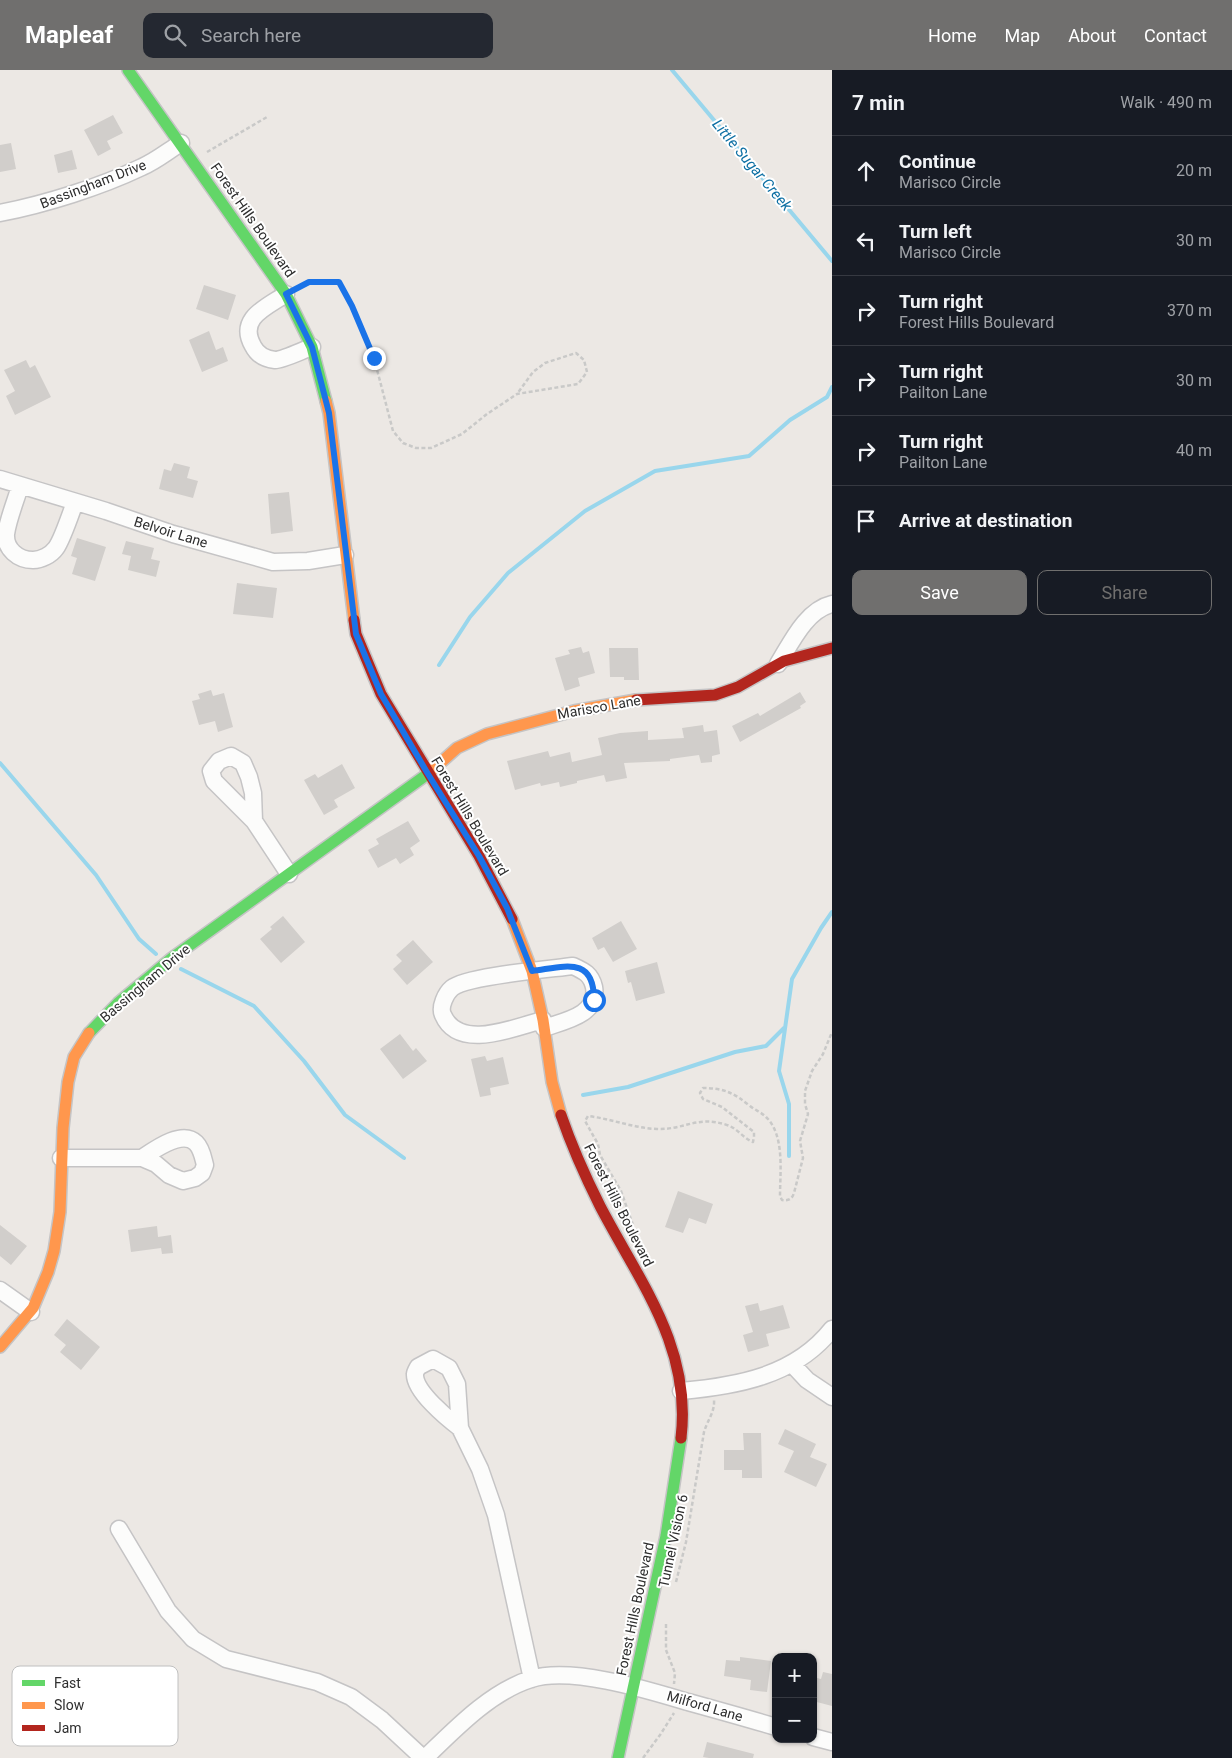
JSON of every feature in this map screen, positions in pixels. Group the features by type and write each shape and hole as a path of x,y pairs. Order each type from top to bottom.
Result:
{"main road":[{"name":"Forest Hills Boulevard","path":"128,70 286,294 312,347 329,413 356,634 381,694 479,856 507,908 532,971 544,1024 552,1082 572,1148 600,1206 661,1317 676,1359 681,1391 682,1427 675,1482 666,1536 618,1758"},
{"name":"Marisco Lane","path":"428,774 462,745 494,731 620,701 662,697 703,697 724,693 744,684 778,664 832,648"},
{"name":"Bassingham Drive","path":"0,1347 31,1312 55,1253 62,1206 61,1158 64,1105 73,1060 84,1040 99,1021 172,958 428,774"}],"street":[{"name":"Bassingham Drive","path":"0,213 29,208 143,167 181,143"},
{"path":"286,294 255,314 250,322 248,332 251,343 257,352 266,358 276,360 312,347"},
{"name":"Belvoir Lane","path":"0,479 173,534 273,562 308,561 345,555"},
{"path":"20,486 6,534 8,544 13,553 22,558 33,560 45,558 56,549 75,502"},
{"name":"Marisco Lane","path":"778,664 805,622 824,606 832,604"},
{"path":"254,821 289,874"},
{"path":"573,966 590,975 594,988 594,1000 589,1007 581,1014 544,1024 480,1036 467,1036 449,1025 442,1014 445,998 452,988 474,980 573,966"},
{"path":"61,1158 142,1158"},
{"path":"0,1290 31,1312"},
{"path":"681,1391 720,1387 755,1379 792,1364 811,1351 832,1329"},
{"path":"792,1364 807,1380 832,1397"},
{"path":"460,1428 480,1469 496,1515 532,1679"},
{"path":"119,1529 168,1611 193,1639 226,1659 317,1682 351,1697 382,1720 424,1758"},
{"name":"Milford Lane","path":"424,1758 466,1719 500,1694 532,1679 553,1676 581,1677 633,1686 772,1725"},
{"path":"817,1738 832,1742"}],"path":[{"path":"193,160 267,117"},
{"path":"286,294 309,282 339,282 352,306 374,358 393,430 403,443 416,448 431,448 462,434 517,394 533,372 544,363 576,353 584,360 586,372 578,384 517,394"},
{"path":"636,1233 621,1191 600,1155 598,1144 587,1128 585,1121 588,1116 634,1127 655,1129 666,1129 708,1121 728,1125 752,1142 754,1132 722,1107 703,1099 700,1092 703,1088 725,1090 760,1112 774,1128 781,1157 780,1196 782,1200 787,1201 792,1198 794,1193 803,1158 800,1141 808,1114 805,1104 805,1090 812,1071 823,1054 832,1032"},
{"name":"Tunnel Vision 6","path":"674,1588 686,1542 704,1432 707,1421 712,1414 714,1397"},
{"path":"666,1623 666,1650 675,1674 673,1690"},
{"path":"643,1758 671,1719 677,1707"}],"building":[{"path":"113,115 123,133 107,141 111,149 98,156 84,130"},
{"path":"11,143 16,169 0,172 0,145"},
{"path":"72,150 77,169 58,173 54,155"},
{"path":"204,285 236,295 228,320 196,309"},
{"path":"209,331 216,350 223,347 228,361 202,372 189,340"},
{"path":"26,360 30,368 35,365 51,397 15,415 6,396 15,391 4,370"},
{"path":"174,463 190,467 187,478 198,481 193,498 159,489 164,469 171,471"},
{"path":"289,492 293,531 271,534 268,494"},
{"path":"77,538 106,547 95,581 72,574 77,558 71,556"},
{"path":"126,541 154,548 151,559 160,561 156,577 128,570 131,556 122,554"},
{"path":"237,583 277,588 273,618 233,614"},
{"path":"581,647 583,653 589,651 595,673 578,678 580,686 565,691 555,658 570,654 568,650"},
{"path":"609,648 638,648 639,680 624,680 624,677 610,677"},
{"path":"211,690 213,696 224,693 233,727 218,732 215,721 199,725 192,701 200,699 198,694"},
{"path":"800,692 806,702 800,706 801,708 740,742 732,726 758,713 760,716"},
{"path":"703,725 704,732 717,730 720,754 712,756 712,762 701,763 699,755 670,759 670,761 624,763 627,778 606,782 604,775 560,787 559,782 541,786 540,783 515,790 507,761 548,751 550,757 570,752 572,762 602,755 598,738 620,733 648,731 648,740 684,738 682,728"},
{"path":"342,764 355,788 334,800 338,807 324,815 304,780 315,774 318,778"},
{"path":"408,821 420,841 410,848 414,855 400,864 396,858 378,868 368,850 379,844 376,839"},
{"path":"283,916 305,942 281,963 260,939"},
{"path":"621,921 637,949 613,962 604,947 598,950 592,938"},
{"path":"413,940 433,962 407,985 393,969 402,961 396,955"},
{"path":"657,962 665,993 636,1001 631,982 628,983 625,971"},
{"path":"400,1034 413,1051 416,1048 427,1061 403,1079 380,1049"},
{"path":"485,1056 487,1061 503,1057 509,1084 490,1088 491,1095 480,1097 471,1059"},
{"path":"678,1191 713,1204 706,1224 689,1218 683,1233 665,1227"},
{"path":"0,1225 27,1246 11,1265 0,1256"},
{"path":"157,1226 158,1237 171,1235 173,1253 162,1254 161,1248 131,1252 128,1230"},
{"path":"758,1303 760,1311 783,1305 790,1328 766,1334 769,1346 748,1352 743,1335 753,1332 745,1306"},
{"path":"67,1319 100,1347 81,1370 60,1352 66,1345 54,1335"},
{"path":"785,1429 816,1444 810,1457 827,1464 816,1487 784,1472 794,1451 778,1444"},
{"path":"743,1433 761,1433 762,1478 742,1478 742,1470 724,1470 724,1450 744,1450"},
{"path":"740,1657 771,1661 767,1692 750,1690 751,1680 724,1676 726,1660 740,1661"},
{"path":"823,1672 832,1674 832,1706 817,1702 817,1678 821,1679"},
{"path":"707,1742 754,1754 753,1758 703,1757"}],"waterway":[{"name":"Little Sugar Creek","path":"672,70 832,261"},
{"path":"439,665 470,617 508,573 585,511 655,471 749,456 790,420 827,397 832,387"},
{"path":"0,763 96,875 139,939 156,954"},
{"path":"789,1156 789,1104 779,1071 792,979 832,912"},
{"path":"181,969 254,1006 304,1061 345,1115 404,1158"},
{"path":"583,1095 628,1087 735,1052 766,1046 784,1028"}],"traffic: fast":[{"path":"128,70 286,294 312,347 326,401"},
{"path":"89,1033 118,1003 172,958 429,773"},
{"path":"618,1758 666,1536 681,1438"}],"traffic: slow":[{"path":"326,401 354,620"},
{"path":"429,773 457,748 487,734 574,711 636,700"},
{"path":"512,919 532,971 543,1020 552,1082 561,1115"},
{"path":"0,1347 33,1308 48,1272 54,1251 60,1212 63,1128 68,1082 74,1057 89,1033"}],"traffic: jam":[{"path":"354,620 356,634 381,694 479,856 512,919"},
{"path":"636,700 715,695 738,687 784,661 832,648"},
{"path":"561,1115 589,1184 646,1288 670,1344 678,1374 682,1405 681,1438"}],"route":[{"path":"374,358 352,306 339,282 309,282 286,294 312,347 329,413 356,634 381,694 479,856 507,908 532,971 573,966 582,970 590,975 594,988 594,1000"}]}
